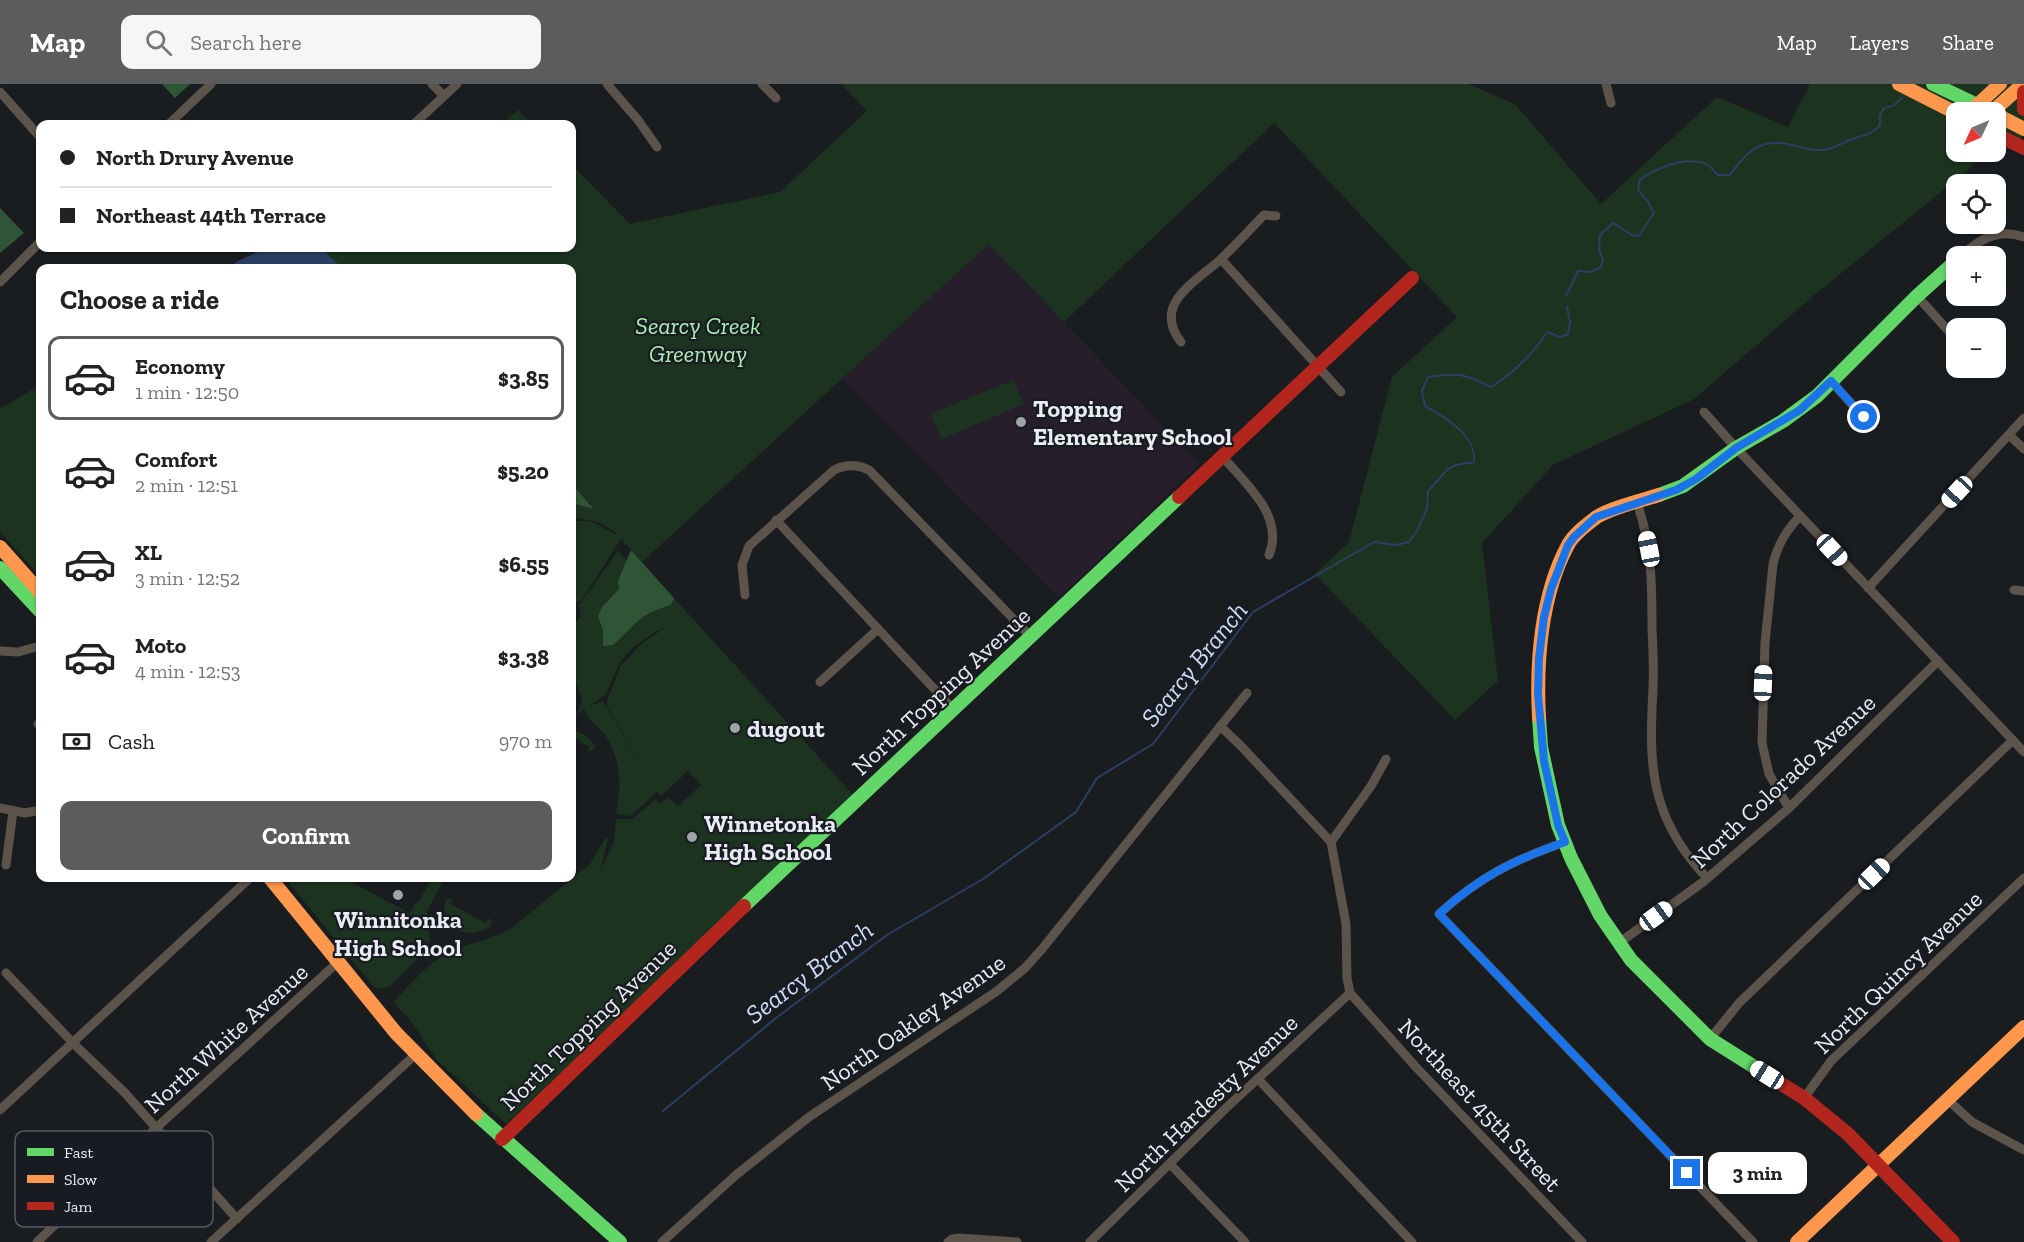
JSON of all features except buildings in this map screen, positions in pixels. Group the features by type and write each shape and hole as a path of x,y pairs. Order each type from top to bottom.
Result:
{"street":[{"path":"173,120 211,84"},
{"path":"432,84 444,96"},
{"path":"418,120 457,84"},
{"path":"607,84 638,120 657,147"},
{"path":"762,84 776,98"},
{"path":"1606,84 1611,103"},
{"path":"1899,84 1946,108"},
{"path":"1933,84 1962,102"},
{"path":"1981,102 2000,84"},
{"path":"2004,102 2023,84"},
{"path":"0,92 36,132"},
{"path":"2024,92 2024,109"},
{"path":"2006,120 2024,129"},
{"path":"2006,139 2024,148"},
{"path":"1181,342 1171,322 1174,305 1183,290 1221,259 1263,215 1276,216"},
{"path":"1972,246 1988,237 2009,233 2024,237"},
{"path":"0,282 36,246"},
{"path":"1221,259 1341,392"},
{"path":"1946,270 1800,410 1736,448 1683,486 1596,517 1574,537 1559,567 1544,617 1538,682 1540,738 1553,805 1565,842 1592,902 1631,960 1710,1040 1804,1098 1848,1134 1953,1242"},
{"name":"North Topping Avenue","path":"502,1139 660,986 1412,278"},
{"path":"1917,296 1946,328"},
{"path":"1831,381 1864,417"},
{"path":"1704,412 2024,752"},
{"path":"1868,588 2024,418"},
{"path":"2009,435 2024,449"},
{"path":"1222,456 1262,502 1267,511 1273,532 1269,555"},
{"path":"745,595 742,565 744,555 755,539 834,470 851,465 869,470 1031,637"},
{"path":"1637,503 1644,525 1652,574 1652,727 1657,791 1666,820 1674,836 1683,851 1707,878"},
{"path":"1789,808 1770,774 1762,743 1764,654 1773,564 1787,530 1800,516"},
{"path":"776,520 954,710"},
{"path":"0,547 36,588"},
{"path":"0,568 36,607"},
{"path":"820,682 878,629"},
{"path":"0,651 18,652 36,647"},
{"name":"North Colorado Avenue","path":"1619,943 1707,878 1789,808 1938,662"},
{"name":"North Oakley Avenue","path":"662,1242 736,1175 809,1117 997,991 1025,968 1152,814 1247,693"},
{"path":"1220,726 1331,842 1346,924 1347,978 1350,993"},
{"path":"1710,1040 1739,1003 2013,740"},
{"path":"1331,842 1363,798 1386,759"},
{"path":"0,808 25,813 36,811"},
{"path":"6,865 14,811"},
{"path":"1565,842 1500,868 1468,888 1439,914 1752,1242"},
{"name":"North Quincy Avenue","path":"1804,1098 1831,1061 2024,878"},
{"path":"0,1110 74,1044 246,882"},
{"path":"273,882 374,1008 416,1054 502,1139 620,1242"},
{"name":"North White Avenue","path":"153,1131 338,962"},
{"path":"6,973 125,1093 159,1131"},
{"name":"North Hardesty Avenue","path":"1090,1242 1350,993"},
{"name":"Northeast 45th Street","path":"1350,993 1415,1066 1582,1242"},
{"path":"1797,1242 2024,1027"},
{"path":"211,1242 416,1054"},
{"path":"1258,1079 1412,1242"},
{"path":"1947,1099 1972,1122 2024,1150"},
{"path":"1170,1164 1245,1242"},
{"path":"213,1192 237,1219"},
{"name":"North White Avenue","path":"37,1242 53,1227"},
{"path":"948,1242 959,1238 1017,1242"}],"shaded area":[{"name":"Topping Elementary School","path":"989,243 1199,464 1059,598 842,379"}],"green space":[{"path":"162,84 190,84 175,98"},
{"name":"Searcy Creek Greenway","path":"841,84 1468,84 1515,104 1601,204 1717,97 1788,127 1810,84 2024,84 2024,136 2006,144 2006,102 1946,102 1946,162 1978,162 1963,174 1946,174 1946,188 1812,297 1694,399 1553,465 1482,543 1498,681 1455,720 1315,574 1349,542 1392,377 1457,317 1274,123 1064,322 989,244 642,562 621,539 581,601 576,602 576,521 590,521 619,536 609,527 597,522 576,518 576,504 594,508 576,488 576,264 272,264 285,252 576,252 576,169 630,224 780,192 867,111"},
{"path":"518,110 528,120 507,120"},
{"path":"0,208 24,233 0,253"},
{"path":"1013,380 1024,404 942,439 930,414"},
{"path":"36,387 36,572 0,532 0,409"},
{"path":"576,489 594,509 576,504"},
{"path":"631,550 674,598 671,605 644,616 613,645 603,646 603,630 598,616 602,607 619,589 618,581"},
{"name":"Winnetonka High School","path":"618,551 666,607 671,605 674,598 855,797 506,1124 437,1060 410,1020 393,1002 423,971 448,951 509,930 568,882 576,882 576,875 590,864 606,837 608,839 600,872 614,842 616,819 632,819 655,800 660,803 669,798 678,806 701,785 688,771 661,796 657,792 631,816 616,814 619,782 613,750 585,709 577,715 582,699 576,683 576,621 581,617 579,605","holes":["666,627 641,644 620,667 607,706 653,784 603,701 589,706 606,694 620,662 633,647"]},
{"path":"576,731 586,736 595,745 594,750 587,751 589,747 576,739"},
{"path":"288,882 351,882 410,913 430,882 442,882 427,911 430,940 427,949 389,987 381,989 374,987"},
{"path":"447,899 453,899 450,904 486,923 489,918 492,922 490,927 472,933 456,928 445,913 444,906"}],"water":[{"path":"257,252 325,252 338,264 233,264"}],"waterway":[{"name":"Searcy Branch","path":"1566,296 1578,271 1590,272 1600,268 1603,261 1599,249 1600,235 1613,223 1632,235 1639,236 1654,213 1638,190 1640,179 1655,171 1688,161 1706,164 1718,175 1730,175 1753,149 1768,144 1787,144 1814,150 1832,148 1873,131 1880,125 1880,115 1884,108 1893,106 1902,98"},
{"name":"Searcy Branch","path":"663,1111 776,1018 887,935 983,879 1076,812 1097,778 1153,744 1253,612 1374,542 1396,545 1409,542 1427,509 1428,491 1448,469 1474,462 1474,453 1465,436 1458,428 1425,406 1422,391 1428,377 1461,375 1491,387 1522,362 1547,332 1560,337 1568,334 1570,322 1567,307"}],"traffic: fast":[{"path":"1933,84 1971,102"},
{"path":"1659,495 1683,486 1736,448 1783,421 1817,396 1946,270"},
{"path":"744,906 1179,497"},
{"path":"0,568 36,607"},
{"path":"1539,717 1541,747 1558,825 1571,858 1600,915 1631,960 1710,1039 1764,1073"},
{"path":"476,1114 620,1242"}],"traffic: slow":[{"path":"1899,84 1946,108"},
{"path":"1981,102 2000,84"},
{"path":"2003,102 2023,84"},
{"path":"2006,120 2024,129"},
{"path":"1539,717 1538,674 1542,629 1552,585 1568,545 1580,531 1600,515 1659,495"},
{"path":"0,547 36,588"},
{"path":"273,882 396,1033 476,1114"},
{"path":"1797,1242 2024,1027"}],"traffic: jam":[{"path":"2024,92 2024,109"},
{"path":"2006,139 2024,148"},
{"path":"1179,497 1412,278"},
{"path":"502,1139 744,906"},
{"path":"1764,1073 1804,1098 1848,1134 1953,1242"}],"place":[{"name":"Topping Elementary School","path":"1021,422"},
{"name":"dugout","path":"735,728"},
{"name":"Winnetonka High School","path":"692,837"},
{"name":"Winnitonka High School","path":"398,895"}],"route":[{"path":"1687,1173 1439,914 1468,888 1500,868 1565,842 1558,825 1541,747 1538,676 1541,632 1551,589 1568,545 1574,537 1596,517 1676,490 1696,479 1736,448 1800,410 1831,381 1864,417"}]}
